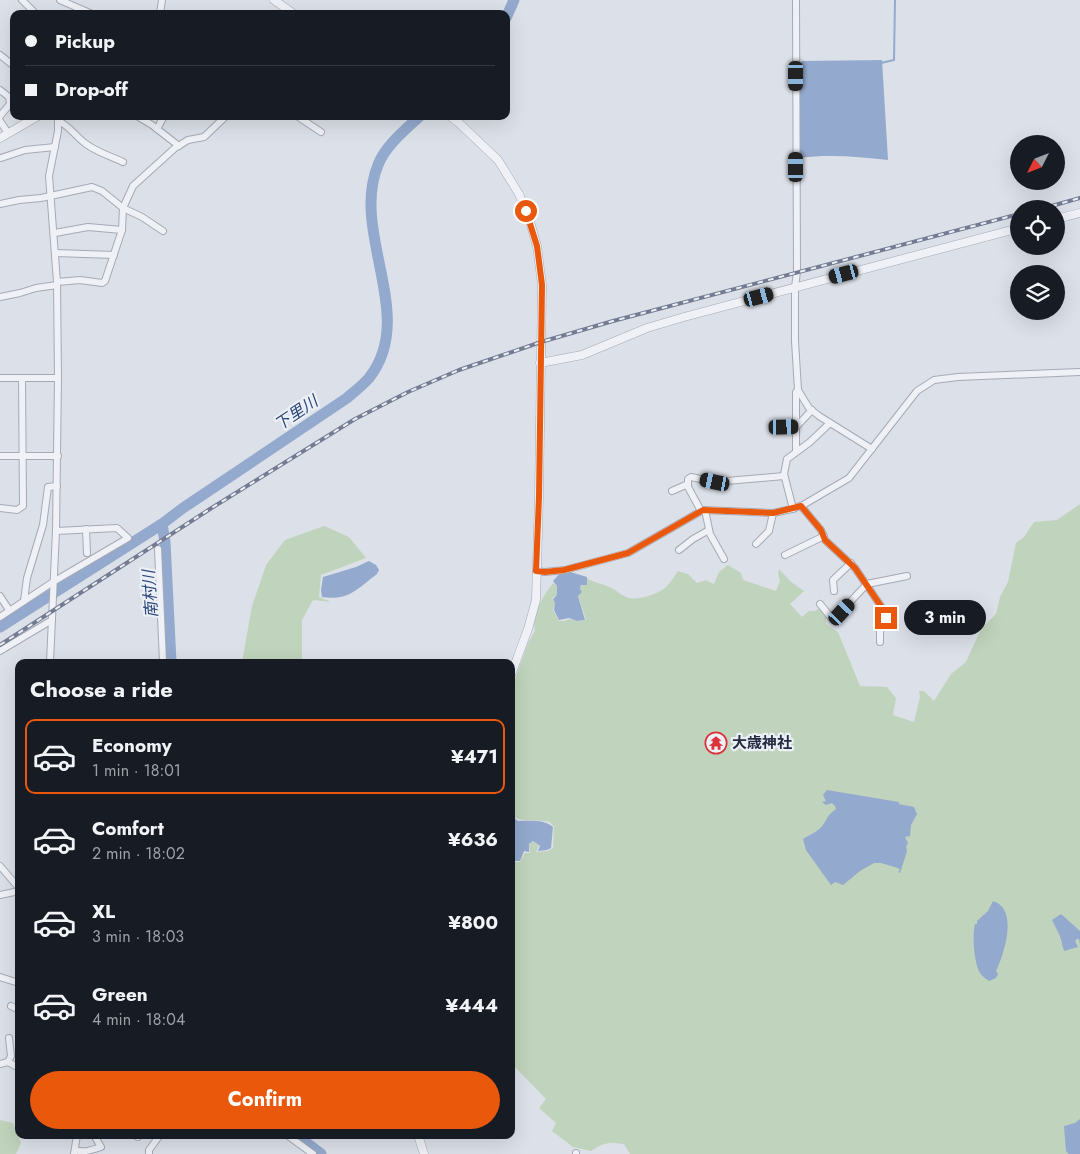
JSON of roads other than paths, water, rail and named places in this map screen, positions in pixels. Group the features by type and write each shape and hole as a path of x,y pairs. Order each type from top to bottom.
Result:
{"street":[{"path":"22,0 32,10"},
{"path":"60,0 83,10"},
{"path":"274,0 288,10"},
{"path":"796,0 796,368 798,390 801,398 812,410 872,449"},
{"path":"0,55 10,63"},
{"path":"0,90 9,97 10,104 0,116"},
{"path":"0,121 4,136 31,120"},
{"path":"50,659 56,531 58,378 55,233 49,176 58,120"},
{"path":"60,120 93,149 123,162"},
{"path":"143,120 179,146"},
{"path":"157,129 162,120"},
{"path":"0,297 20,294 57,283 80,280 102,283 105,281 122,230 123,208 133,186 143,175 179,146 188,140 204,137 222,120"},
{"path":"303,120 321,132"},
{"path":"455,120 498,160 519,194 537,246 542,285 536,600 515,665"},
{"path":"1,158 25,150 55,147"},
{"path":"0,204 92,187 123,208 164,231"},
{"path":"1065,217 1080,213"},
{"path":"55,233 88,227 122,230"},
{"path":"540,362 582,355 647,328 1010,230"},
{"path":"55,253 114,256"},
{"path":"536,571 564,570 628,553 703,511 773,513 801,506 849,478 917,391 934,380 958,377 1080,372"},
{"path":"0,378 58,378"},
{"path":"0,508 17,510 23,506 22,378"},
{"path":"796,452 796,392 798,390"},
{"path":"774,428 796,427 812,410"},
{"path":"793,509 784,476 785,465 788,459 830,423"},
{"path":"0,456 58,456"},
{"path":"724,559 709,530 703,511 688,484 688,479 715,482 784,476"},
{"path":"672,491 688,484"},
{"path":"24,601 27,578 43,525 48,487 57,486"},
{"path":"801,506 832,546 851,563 887,615 880,631 880,642"},
{"path":"756,544 769,531 773,513"},
{"path":"0,616 128,538 117,528 56,531"},
{"path":"86,529 87,553"},
{"path":"678,550 709,530"},
{"path":"785,555 824,536"},
{"path":"158,549 162,659"},
{"path":"834,591 834,580 851,563"},
{"path":"820,604 833,620 867,584 907,576"},
{"path":"0,596 9,610"},
{"path":"0,650 52,620"},
{"path":"0,866 15,885"},
{"path":"1,894 15,891"},
{"path":"0,977 15,982"},
{"path":"11,1006 15,1008"},
{"path":"8,1062 11,1056 9,1038"},
{"path":"0,1064 8,1062 15,1066"},
{"path":"77,1139 75,1152 100,1147 97,1139"},
{"path":"149,1154 149,1150 155,1139"},
{"path":"292,1139 313,1154"},
{"path":"419,1139 424,1154"}],"water":[{"path":"882,60 888,160 833,156 800,158 797,69 802,61"},
{"path":"369,561 376,565 379,570 377,574 364,584 346,595 331,598 322,597 323,577"},
{"path":"567,571 587,577 587,585 581,585 580,589 582,592 578,596 585,620 577,621 569,618 559,620 554,610 555,603 553,599 557,595 557,586 553,581 561,572"},
{"path":"827,790 899,802 899,804 914,807 917,814 911,825 910,836 905,837 908,843 907,851 900,873 898,868 874,863 860,871 843,885 835,882 831,885 806,850 803,839 819,830 836,809 832,803 826,805 822,802 826,801 823,795"},
{"path":"515,819 518,821 541,822 553,827 551,848 538,851 540,846 533,841 529,844 529,852 524,851 520,861 515,861"},
{"path":"993,901 1001,906 1006,913 1007,933 1003,954 996,971 998,974 996,978 989,981 978,969 974,949 974,935 975,924 988,911"},
{"path":"1061,914 1080,931 1080,945 1079,939 1077,939 1075,941 1078,947 1064,951 1060,936 1052,920"},
{"path":"1080,1119 1080,1154 1069,1154 1066,1151 1064,1126 1075,1123"}],"waterway":[{"name":"下里川","path":"510,10 514,0"},
{"path":"881,63 894,60 895,0"},
{"name":"下里川","path":"0,627 162,524 347,398 369,378 382,354 387,328 386,301 372,218 372,191 378,165 385,151 416,120"},
{"name":"南村川","path":"162,524 165,542 171,659"},
{"name":"南村川","path":"301,1139 321,1154"}],"railway":[{"path":"1065,202 1080,198"},
{"path":"0,645 210,509 355,419 408,392 459,370 541,342 613,321 1010,216"}],"place":[{"name":"大歳神社","path":"716,743"}]}
